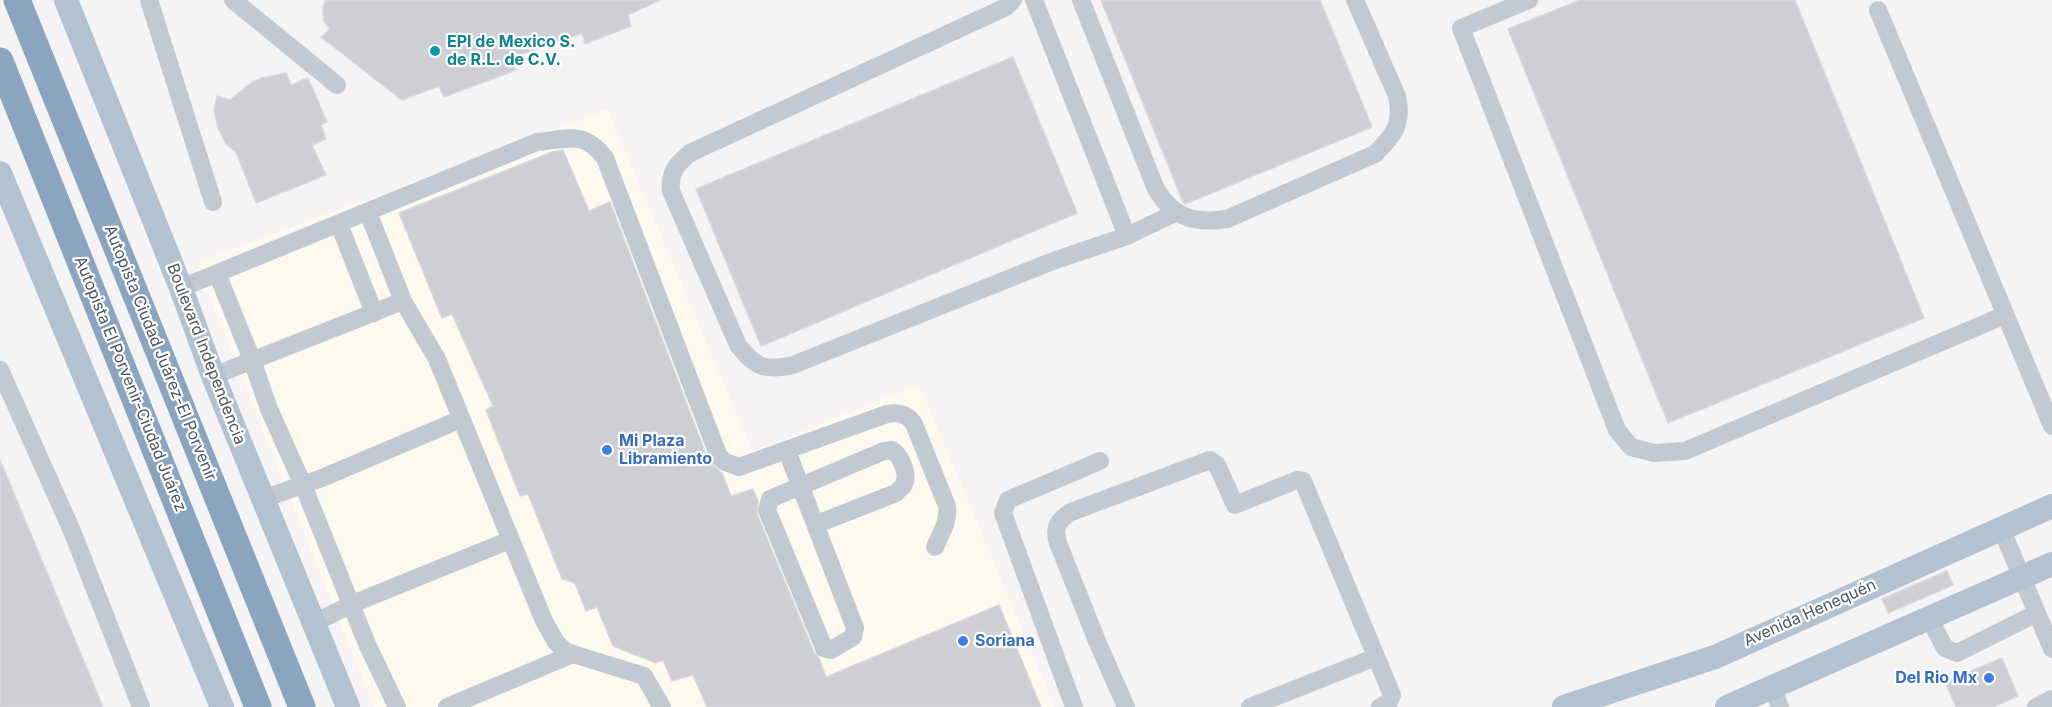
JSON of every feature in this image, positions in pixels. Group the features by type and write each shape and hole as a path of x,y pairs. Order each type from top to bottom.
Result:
{"highway":[{"name":"Autopista Ciudad Juárez-El Porvenir","path":"17,0 302,707"},
{"name":"Autopista El Porvenir-Ciudad Juárez","path":"0,61 258,707"}],"main road":[{"name":"Boulevard Independencia","path":"66,0 181,288 213,376 348,707"},
{"path":"3,189 222,707"},
{"name":"Avenida Henequén","path":"1564,707 1715,657 2052,506"},
{"path":"1727,707 1776,697 1929,618 2052,564"}],"street":[{"path":"149,0 213,202"},
{"path":"233,0 337,85"},
{"path":"1013,0 1006,7 690,153 678,163 670,180 671,191 738,345 745,355 756,364 767,368 793,365 1053,261 1126,236 1177,212"},
{"path":"1034,0 1126,236"},
{"path":"1081,0 1156,189 1163,201 1177,212 1191,219 1209,222 1227,219 1375,154 1389,140 1398,126 1400,110 1397,96 1355,0"},
{"path":"1529,0 1461,28 1617,430 1631,447 1654,453 1685,451 2006,315"},
{"path":"1878,10 2052,426"},
{"path":"181,288 537,142 577,138 594,144 605,158 719,457 739,467 887,414 896,413 909,417 914,424 947,506 946,524 935,547"},
{"path":"368,212 404,301 437,359 531,590 556,642 573,654 644,676 662,707"},
{"path":"339,224 374,313"},
{"path":"217,273 252,360 268,408 303,485 367,644 397,707"},
{"path":"213,376 404,301"},
{"path":"0,370 72,531 141,707"},
{"path":"264,500 461,419"},
{"path":"787,451 800,487 817,524 855,628 853,638 834,650 824,648 767,510 770,499 800,487 884,451 892,450 899,454 906,477 903,486 896,493 817,524"},
{"path":"1126,707 1058,543 1056,527 1060,519 1071,512 1207,460 1213,460 1217,465 1235,505 1297,480 1303,481 1392,695 1389,702 1380,707"},
{"path":"1074,707 1003,508 1008,500 1100,461"},
{"path":"2002,530 2052,649"},
{"path":"314,623 352,604 510,540"},
{"path":"1929,618 1945,648 1957,653 2037,613"},
{"path":"447,707 573,654"},
{"path":"1250,707 1376,657"},
{"path":"2036,707 2052,699"}],"shaded area":[{"path":"607,109 753,451 919,384 1055,707 374,707 196,263"}],"building":[{"name":"EPI de Mexico S. de R.L. de C.V.","path":"326,0 660,0 628,15 631,26 585,44 582,33 511,58 516,70 444,97 439,86 402,100 321,37 330,29 323,15"},
{"path":"1101,0 1320,0 1372,127 1185,204"},
{"path":"1580,0 1795,0 1924,318 1668,423 1508,29"},
{"path":"1013,57 1077,213 761,346 696,189"},
{"path":"286,73 291,85 308,78 327,122 321,125 326,139 312,145 326,175 256,203 236,152 226,144 218,128 214,110 217,96 230,100 251,83"},
{"name":"Mi Plaza Libramiento","path":"563,150 589,211 610,202 709,462 722,473 731,496 753,489 758,501 757,514 826,677 999,605 1041,707 707,707 693,675 672,681 663,660 656,663 613,646 597,607 586,611 575,583 562,579 528,494 520,496 486,410 493,406 452,314 442,318 399,213 552,152"},
{"path":"0,460 103,707 0,707"},
{"path":"1947,571 1953,585 1888,613 1882,599"},
{"path":"2002,658 2018,696 1993,707 1956,707 1945,682"}],"place":[{"name":"EPI de Mexico S. de R.L. de C.V.","path":"435,51"},
{"name":"Mi Plaza Libramiento","path":"607,450"},
{"name":"Soriana","path":"963,641"},
{"name":"Del Rio Mx","path":"1989,678"}]}
